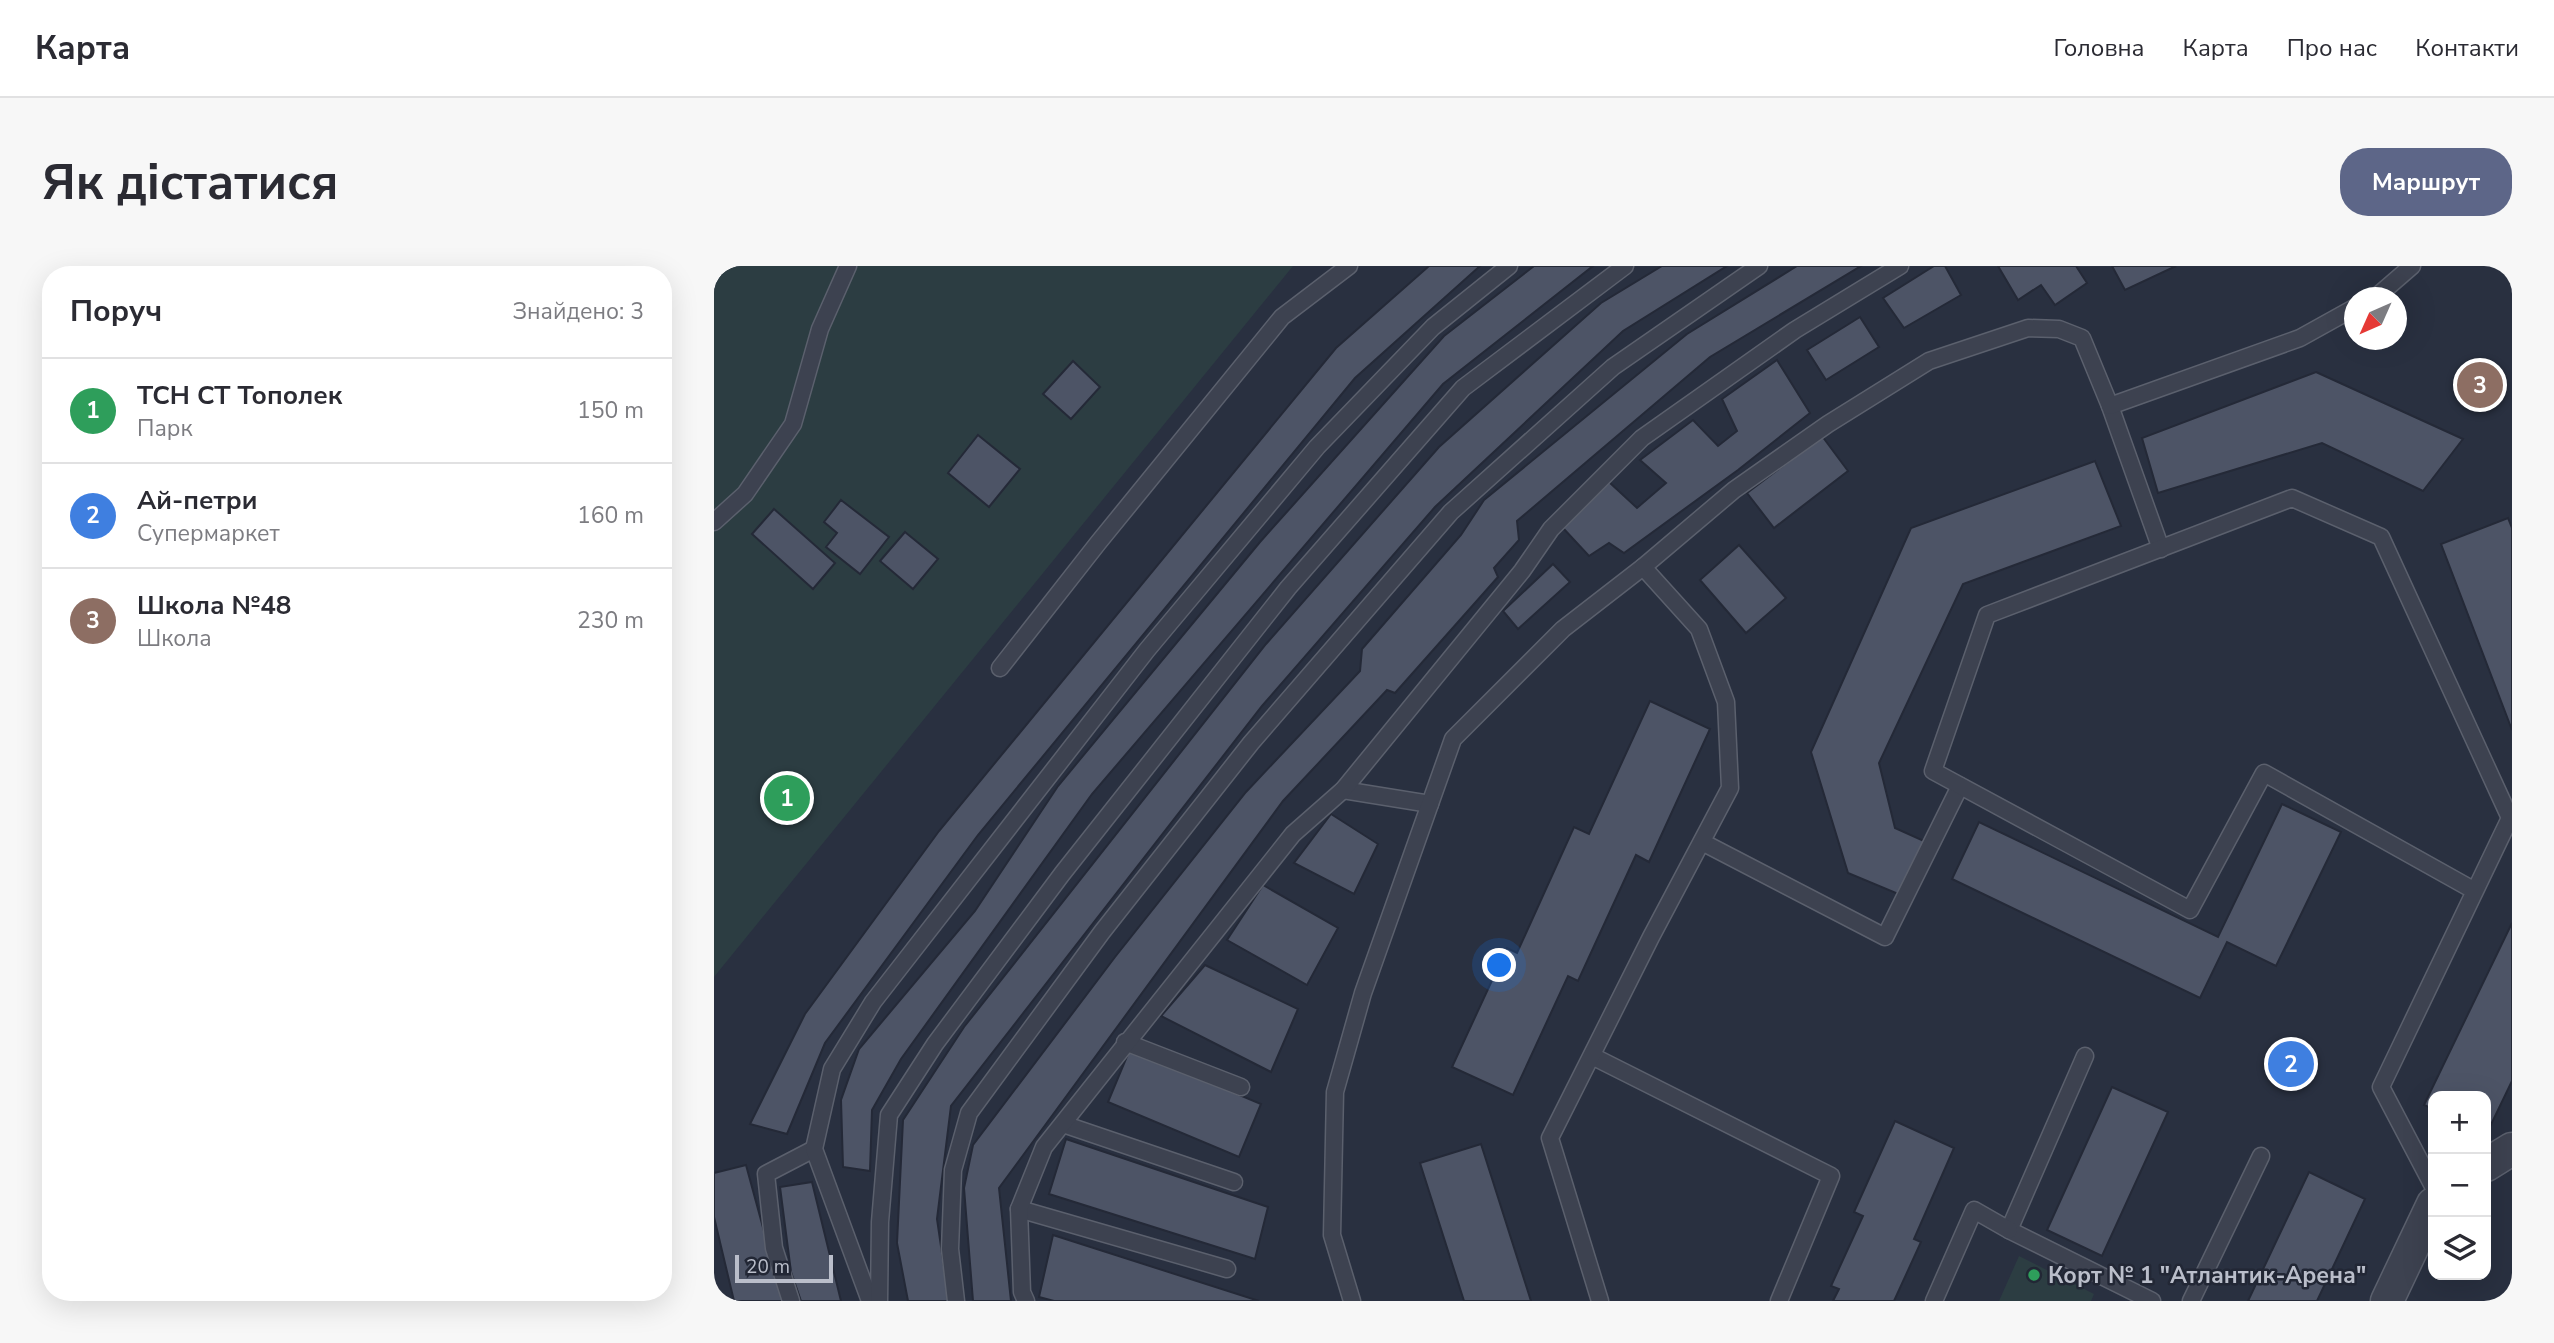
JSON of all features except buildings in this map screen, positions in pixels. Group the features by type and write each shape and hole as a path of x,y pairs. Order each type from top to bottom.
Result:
{"street":[{"path":"2491,1163 2512,1149"},
{"path":"2387,1301 2428,1215"}],"lane":[{"path":"714,522 744,494 793,424 820,329 848,266"},
{"path":"1000,668 1282,317 1349,266"},
{"path":"870,1301 814,1149 832,1069 873,1002 1147,650 1317,447 1433,327 1509,266"},
{"path":"880,1301 880,1222 889,1115 934,1044 1062,874 1288,588 1463,388 1625,266"},
{"path":"956,1301 950,1249 953,1170 969,1113 1101,932 1251,743 1451,512 1613,367 1759,266"},
{"path":"1026,1301 1022,1292 1019,1209 1044,1147 1293,834 1343,790 1489,613 1550,528 1642,438 1795,330 1900,266"},
{"path":"2388,287 2412,266"},
{"path":"2110,406 2300,338 2344,314"},
{"path":"1352,1301 1332,1235 1335,1092 1363,993 1453,739 1563,629 1643,568 1734,490 1828,424 1929,361 2028,327 2059,329 2082,338 2110,406 2161,549"},
{"path":"2428,1176 2381,1087 2475,891 2510,818 2381,537 2291,498 1987,615 1933,771 2190,910 2264,773 2475,891"},
{"path":"1601,1301 1550,1139 1730,788 1726,702 1699,629 1643,568"},
{"path":"1702,842 1885,937 1960,786"},
{"path":"1343,790 1430,804"},
{"path":"1125,1042 1241,1087"},
{"path":"1592,1056 1831,1176 1779,1301"},
{"path":"2009,1230 2085,1056"},
{"path":"1063,1124 1234,1182"},
{"path":"791,1301 774,1248 766,1174 814,1149"},
{"path":"2191,1301 2261,1156"},
{"path":"1019,1209 1227,1269"},
{"path":"1934,1301 1974,1210 2152,1301"}],"shaded area":[{"path":"714,266 1293,266 714,977"},
{"name":"Корт № 1 \"Атлантик-Арена\"","path":"2019,1256 2094,1294 2091,1301 1999,1301"}],"place":[{"name":"Школа №48","path":"2480,385"},
{"name":"ТСН СТ Тополек","path":"787,798"},
{"name":"Ай-петри","path":"2291,1064"},
{"name":"Корт № 1 \"Атлантик-Арена\"","path":"2034,1275"}]}
